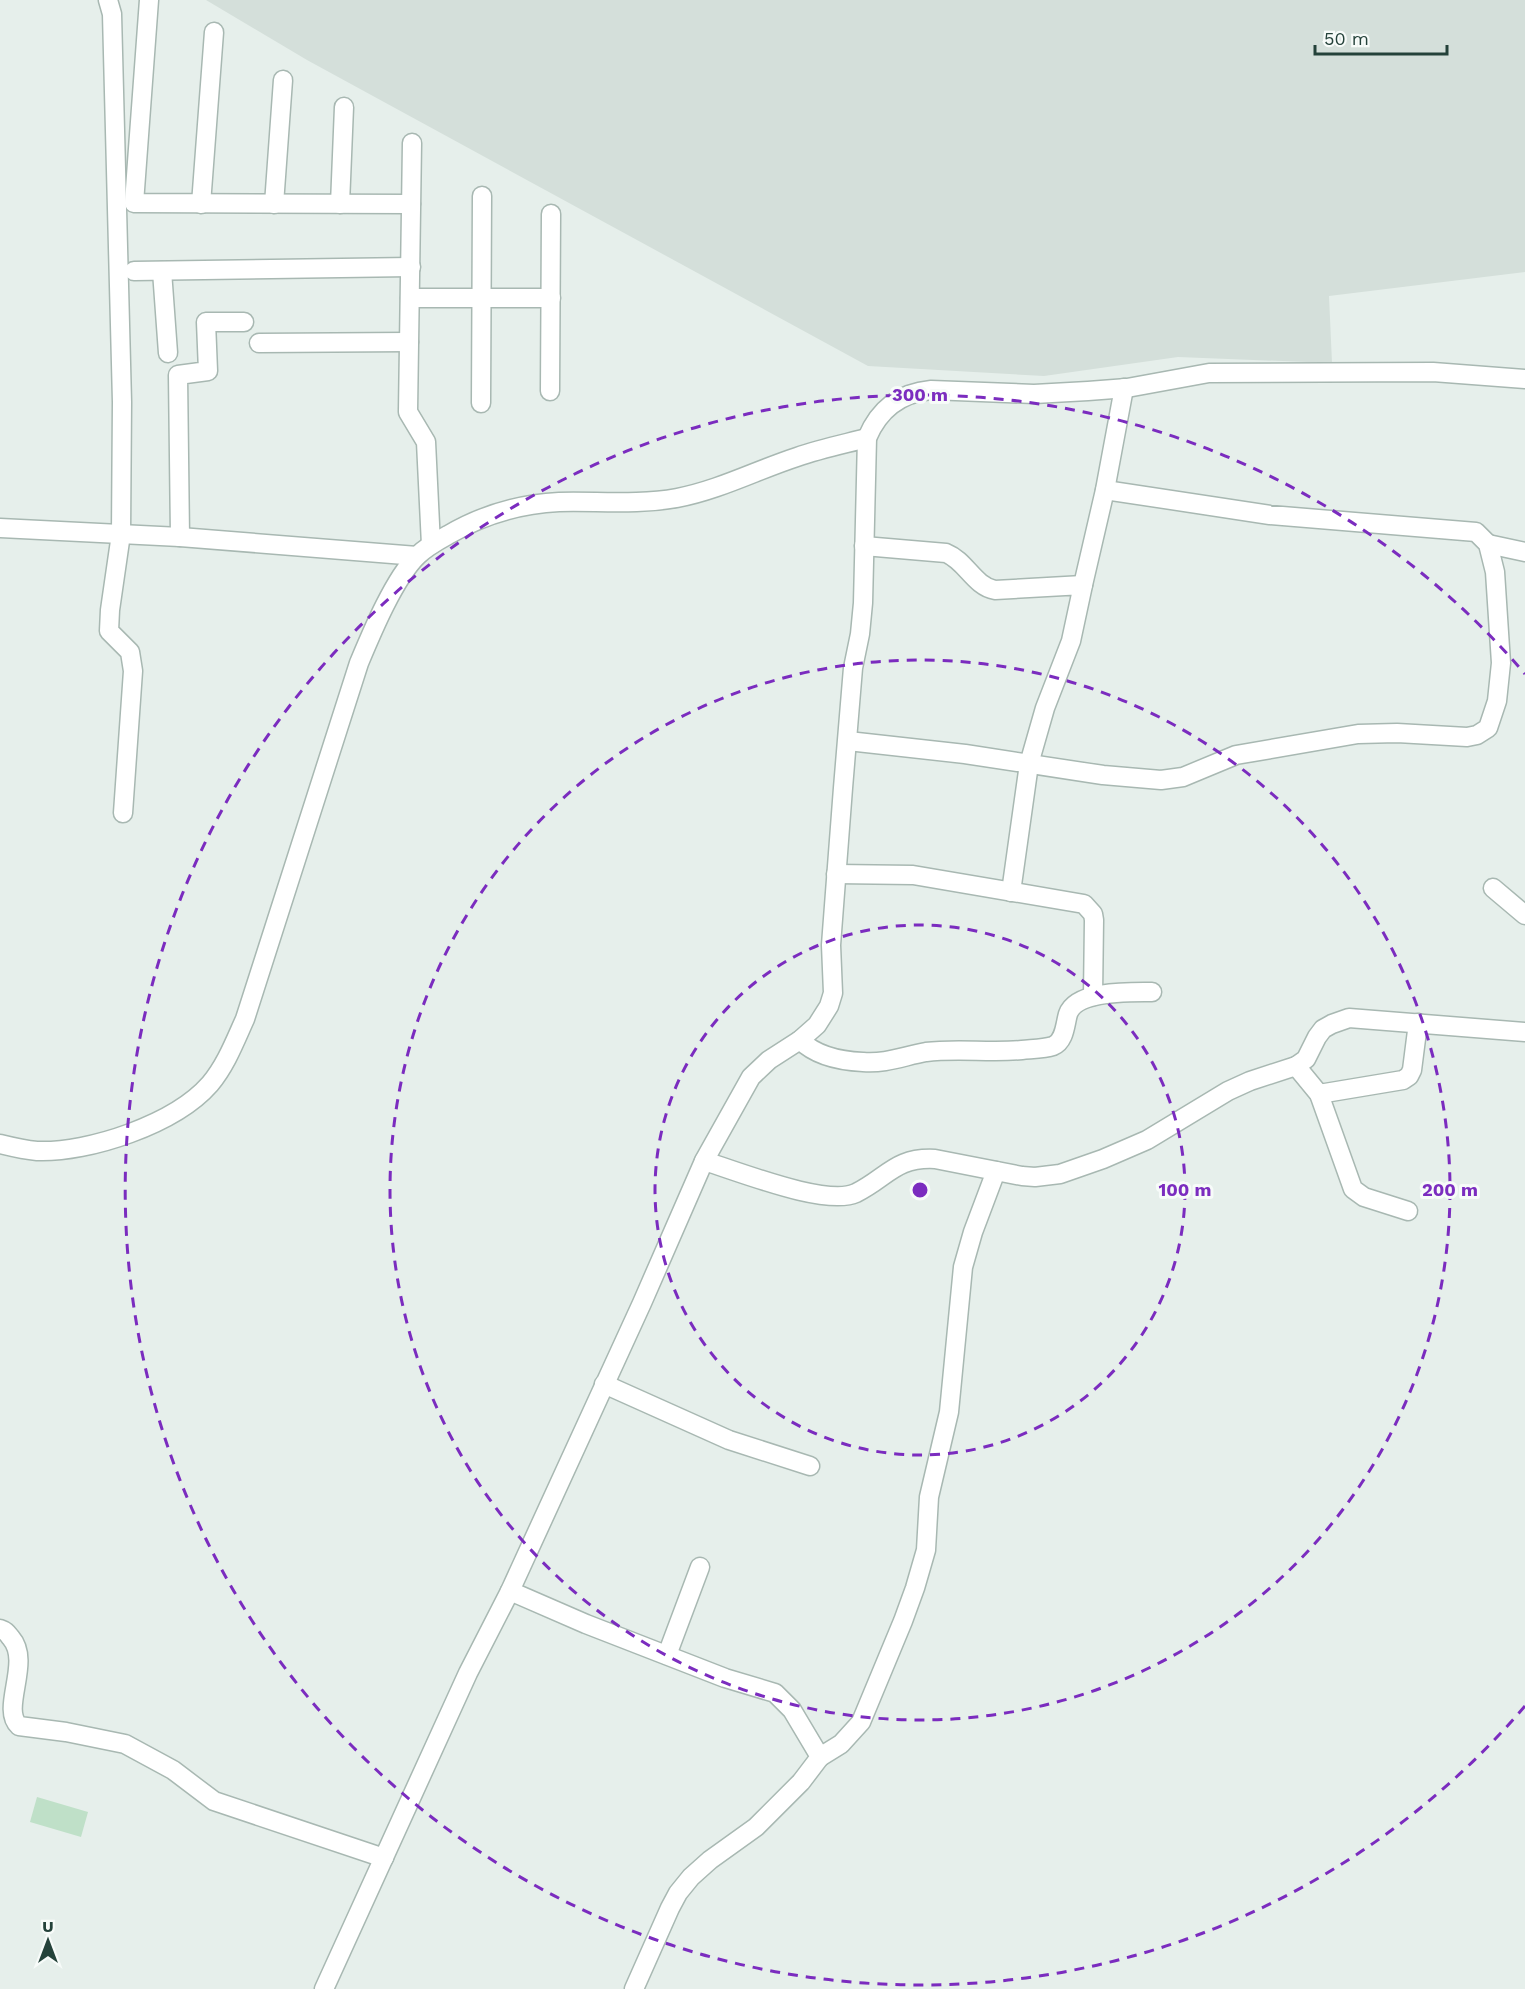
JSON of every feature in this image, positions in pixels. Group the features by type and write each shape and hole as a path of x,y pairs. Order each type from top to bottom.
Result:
{"street":[{"path":"108,0 112,14 122,402 121,534 109,631 126,647 132,660 123,813"},
{"path":"149,0 134,203 411,204"},
{"path":"201,204 214,32"},
{"path":"274,204 283,80"},
{"path":"340,204 344,107"},
{"path":"412,143 408,412 426,442 424,550"},
{"path":"481,402 482,195"},
{"path":"550,391 551,214"},
{"path":"134,272 411,267"},
{"path":"162,271 168,353"},
{"path":"410,298 551,298"},
{"path":"180,537 178,375 208,371 206,322 244,322"},
{"path":"259,343 409,342"},
{"path":"324,1989 468,1673 510,1591 704,1161 750,1077 769,1060 800,1040 824,1016 833,993 831,945 854,668 863,603 867,438 873,422 894,402 915,392 931,390 1034,394 1124,388 1209,374 1433,372 1525,379"},
{"path":"1011,891 1029,764 1045,708 1071,641 1105,490 1124,388"},
{"path":"0,1144 36,1151 69,1149 119,1137 164,1117 191,1099 209,1084 226,1061 245,1019 359,663 376,622 408,568 424,550 460,528 496,512 558,502 654,501 678,498 707,491 798,456 867,438"},
{"path":"848,741 965,754 1103,775 1161,780 1183,777 1236,755 1358,734 1397,733 1467,737 1483,733 1488,728 1497,701 1501,663 1495,572 1488,544 1476,532 1270,515 1105,490"},
{"path":"0,528 424,550"},
{"path":"1488,544 1525,552"},
{"path":"864,546 946,553 955,556 983,586 995,590 1083,585"},
{"path":"836,874 913,874 1084,904 1090,909 1094,920 1093,996"},
{"path":"1493,888 1525,915"},
{"path":"800,1040 810,1050 833,1058 863,1062 884,1062 926,1053 1044,1047 1055,1045 1062,1037 1068,1012 1076,1003 1093,996 1152,992"},
{"path":"704,1161 818,1196 856,1193 900,1164 921,1158 1022,1176 1048,1176 1102,1160 1147,1140 1228,1091 1296,1066 1306,1059 1323,1029 1349,1018 1525,1032"},
{"path":"1319,1094 1403,1080 1409,1076 1412,1070 1419,1023"},
{"path":"1296,1066 1319,1094 1353,1189 1364,1197 1408,1210"},
{"path":"634,1989 670,1908 684,1885 710,1860 756,1827 801,1782 820,1757 842,1744 861,1722 903,1621 926,1550 929,1497 949,1412 963,1267 996,1171"},
{"path":"604,1384 729,1440 810,1466"},
{"path":"667,1655 700,1567"},
{"path":"510,1591 586,1624 725,1678 775,1693 792,1710 820,1757"},
{"path":"0,1629 15,1641 17,1659 4,1704 10,1718 19,1726 66,1732 125,1744 173,1770 214,1801 384,1858"}],"shaded area":[{"path":"206,0 1525,0 1525,272 1329,296 1332,363 1178,357 1044,376 868,366 307,60"}],"green space":[{"path":"37,1797 88,1812 81,1837 30,1822"}]}
